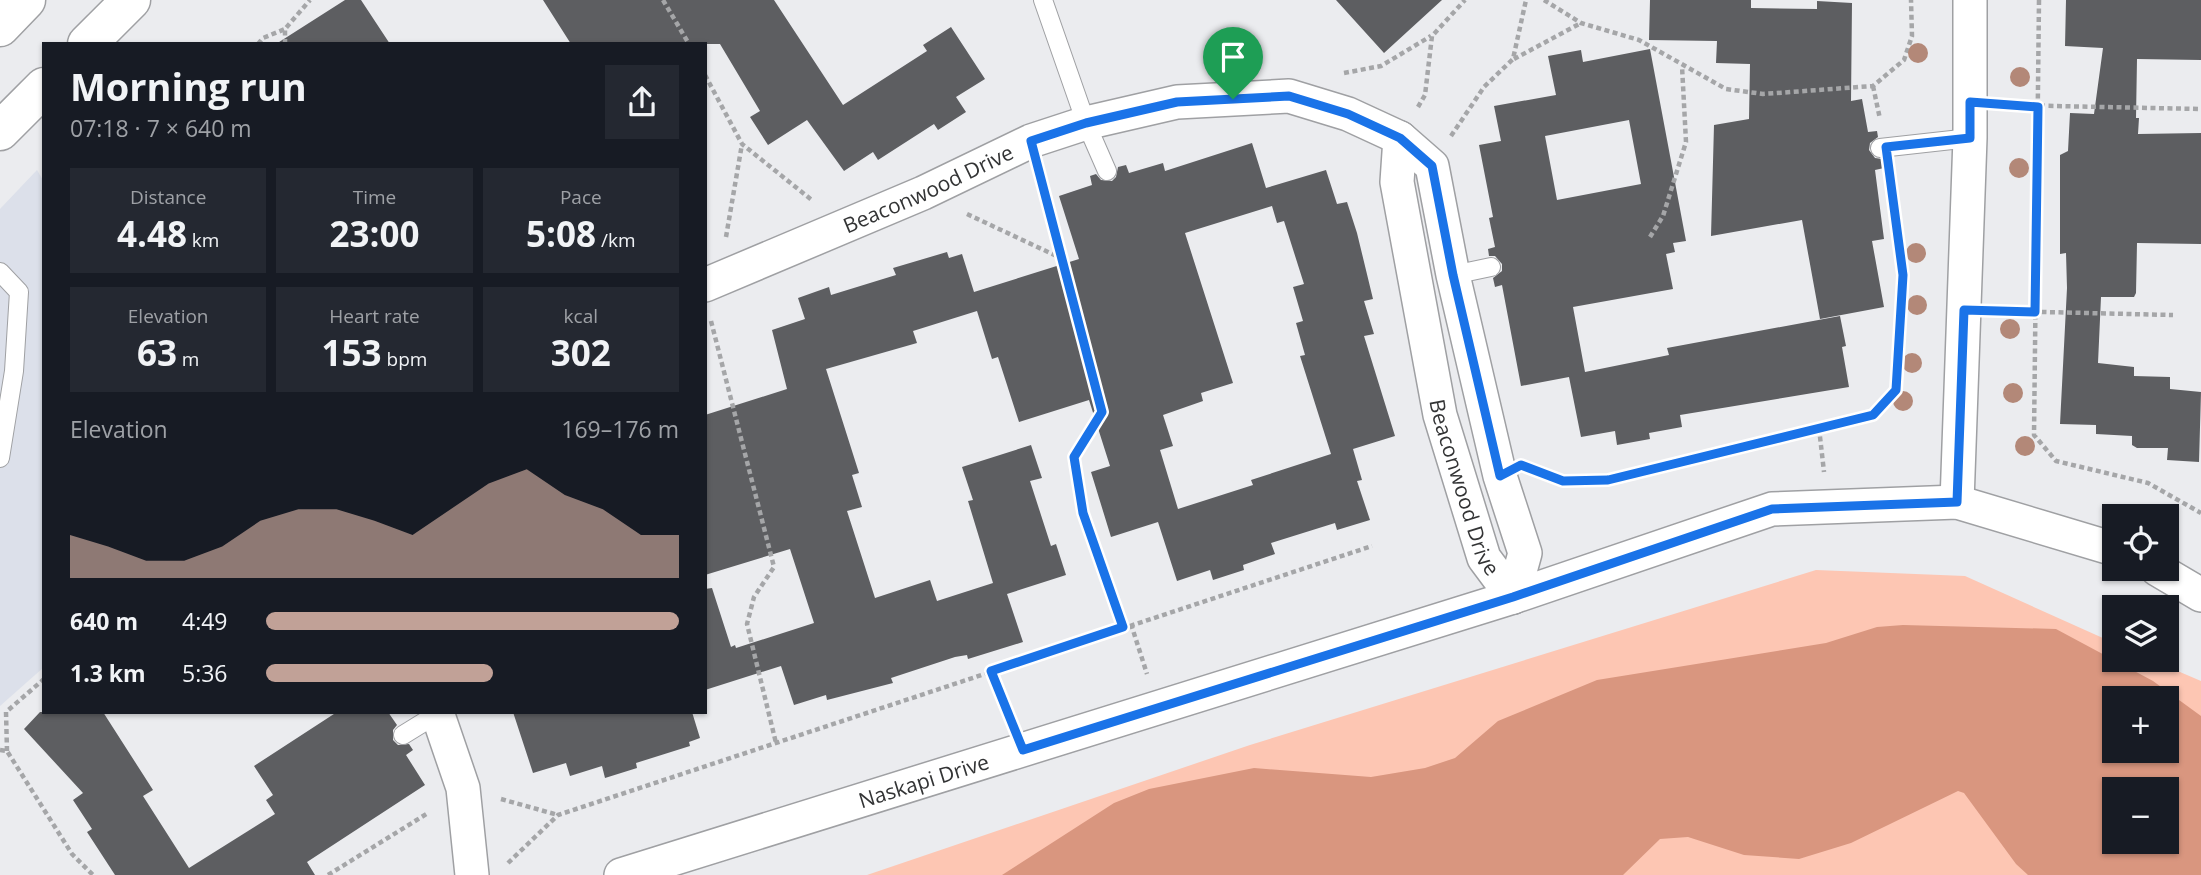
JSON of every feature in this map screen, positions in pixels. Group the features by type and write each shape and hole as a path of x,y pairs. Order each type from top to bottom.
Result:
{"main road":[{"path":"0,27 26,0"},
{"path":"89,42 131,0"},
{"path":"0,131 42,89"}],"street":[{"path":"1957,502 1970,138 1970,0"},
{"name":"Beaconwood Drive","path":"712,282 923,193 1031,141 1086,123 1177,102 1289,96 1348,114 1400,138 1432,166 1453,275 1500,476 1525,553 1513,597"},
{"name":"Beaconwood Drive","path":"1400,138 1397,182 1440,415 1484,558 1513,597"},
{"name":"Naskapi Drive","path":"621,875 1513,597 1772,509 1957,502 2102,545"},
{"path":"2177,581 2201,595"},
{"path":"437,714 463,788 486,871"}],"lane":[{"path":"1043,0 1086,123 1107,171"},
{"path":"1883,148 1970,138"},
{"path":"1453,275 1491,267"},
{"path":"0,272 19,292 14,371 3,423 0,458"},
{"path":"403,735 435,714"}],"path":[{"path":"260,42 285,29 310,0"},
{"path":"663,0 688,42"},
{"path":"1341,73 1381,66 1432,36 1465,0"},
{"path":"1513,59 1526,0"},
{"path":"1544,0 1581,23 1639,40 1726,89 1763,94 1873,86 1904,60 1912,36 1911,0"},
{"path":"2039,0 2034,435 2056,461 2148,483 2201,513"},
{"path":"1432,166 1484,87 1513,59 1581,23"},
{"path":"285,29 285,42"},
{"path":"1400,138 1425,95 1432,36"},
{"path":"1650,237 1663,216 1686,142 1682,65"},
{"path":"707,79 742,144 844,225"},
{"path":"1500,476 1521,465 1563,481 1608,480 1873,415 1896,390 1903,275 1873,86"},
{"path":"1970,102 2038,107 2201,109"},
{"path":"1031,141 1102,412 1074,457 1083,513 1123,627"},
{"path":"742,144 712,282 710,321 774,567 754,597 747,624 776,743"},
{"path":"923,193 1064,260"},
{"path":"1964,310 2173,315"},
{"path":"486,871 558,815 1372,546"},
{"path":"1131,624 1158,708"},
{"path":"991,671 1023,750"},
{"path":"42,681 6,712 7,751 72,854 93,875"},
{"path":"0,750 7,751"},
{"path":"328,875 408,828 463,788 558,815"}],"shaded area":[{"path":"37,170 42,179 42,669 0,706 0,209"},
{"path":"1816,570 1965,576 2102,638 2102,672 2179,672 2201,681 2201,875 867,875 1250,745"},
{"path":"1903,625 2056,629 2102,654 2102,672 2136,672 2153,681 2160,686 2102,686 2102,763 2179,763 2179,700 2201,716 2201,875 2028,875 2016,864 1964,793 1958,791 1851,843 1799,859 1744,855 1688,837 1660,839 1623,875 1002,875 1114,803 1149,789 1254,768 1371,777 1425,768 1455,758 1498,721 1597,680 1826,643 1877,627"}],"building":[{"path":"345,0 361,0 389,42 279,42"},
{"path":"543,0 774,0 843,105 927,51 923,45 951,27 985,79 956,97 966,112 938,130 934,124 878,160 873,152 844,171 807,120 768,145 750,117 760,111 720,44 570,42"},
{"path":"1336,0 1442,0 1384,53"},
{"path":"1650,0 1751,0 1751,8 1817,9 1817,1 1852,3 1851,101 1862,99 1868,132 1877,131 1878,137 1870,143 1869,150 1875,158 1882,159 1884,168 1875,170 1884,239 1872,241 1884,307 1820,319 1802,220 1711,236 1714,125 1749,119 1750,64 1716,63 1717,41 1649,40"},
{"path":"2066,0 2201,0 2201,60 2137,59 2136,118 2139,118 2138,134 2201,133 2201,244 2137,243 2134,297 2101,297 2098,363 2134,367 2134,376 2170,377 2170,389 2201,392 2199,462 2167,460 2168,448 2137,448 2132,445 2132,436 2096,434 2096,425 2060,424 2067,288 2066,253 2060,254 2060,155 2068,151 2070,113 2094,114 2103,48 2065,46"},
{"path":"1650,49 1686,241 1673,243 1675,252 1666,254 1673,289 1573,307 1585,372 1669,355 1667,348 1840,316 1846,346 1842,347 1849,387 1680,415 1682,427 1649,433 1650,439 1617,445 1615,431 1581,437 1569,377 1521,386 1502,285 1495,287 1493,278 1502,271 1502,264 1495,256 1489,256 1488,249 1495,247 1489,218 1493,217 1479,145 1501,141 1494,106 1556,95 1548,56 1581,50 1583,62","holes":["1629,120 1641,184 1557,200 1545,136"]},
{"path":"1252,143 1266,188 1326,170 1337,204 1347,202 1373,299 1364,301 1374,334 1364,336 1395,436 1353,449 1362,480 1357,481 1370,520 1337,530 1335,523 1271,543 1275,554 1243,565 1244,570 1213,580 1210,570 1177,581 1158,522 1111,537 1091,472 1110,466 1089,400 1019,422 998,357 992,359 977,311 913,331 917,343 826,369 859,473 852,475 862,507 847,511 875,598 930,580 937,601 993,583 968,501 973,500 962,467 1031,445 1042,478 1030,481 1051,546 1056,544 1066,575 1007,594 1023,642 968,659 967,655 955,657 891,678 893,683 827,700 826,695 794,705 781,666 707,689 707,589 712,588 731,647 735,645 736,648 814,623 790,549 707,574 707,414 787,389 772,330 805,319 798,298 829,287 831,295 896,275 893,268 947,252 949,258 962,254 974,292 1079,259 1059,196 1092,185 1090,176 1096,174 1101,180 1112,181 1116,177 1118,167 1126,165 1129,173 1163,163 1165,171","holes":["1272,206 1277,223 1284,221 1304,284 1293,287 1303,321 1296,323 1305,355 1300,356 1331,454 1251,480 1253,485 1178,509 1160,450 1173,446 1163,415 1203,401 1201,393 1233,383 1185,233"]},
{"path":"40,712 104,714 153,790 143,796 189,868 275,814 266,800 273,795 254,766 334,714 389,714 397,725 393,730 393,740 398,745 409,744 413,750 406,755 425,785 307,862 315,875 115,875 87,832 92,829 73,800 83,793 24,729"},
{"path":"514,714 693,714 700,738 689,742 690,746 636,763 637,768 605,778 602,766 570,776 566,763 533,773"}],"route":[{"path":"1289,96 1348,114 1400,138 1432,166 1453,275 1500,476 1521,465 1563,481 1608,480 1873,415 1896,390 1903,275 1886,147 1970,138 1970,102 2038,107 2035,312 1964,310 1957,502 1772,509 1513,597 1023,750 991,671 1123,627 1083,513 1074,457 1102,412 1031,141 1086,123 1177,102 1233,99 1289,96"}]}
